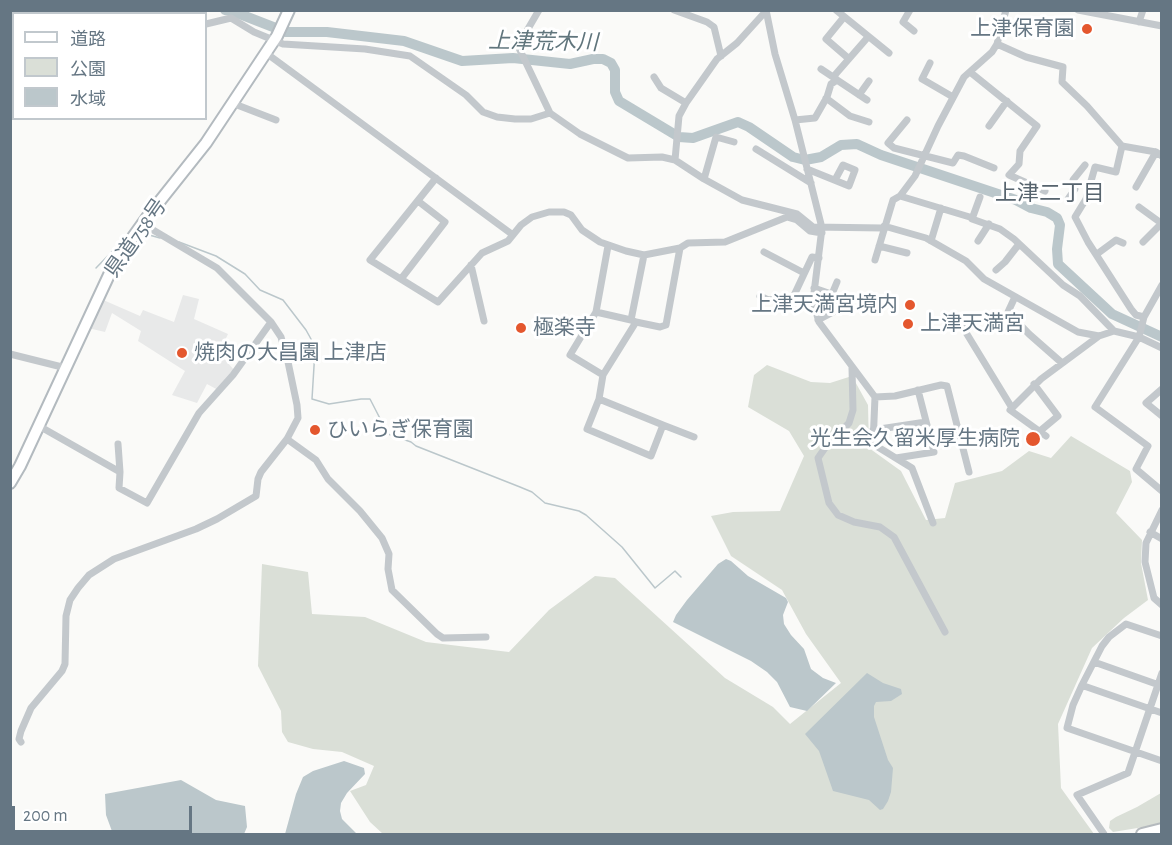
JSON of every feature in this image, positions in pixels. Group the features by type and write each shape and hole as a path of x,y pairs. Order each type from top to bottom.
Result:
{"main road":[{"name":"県道758号","path":"10,483 115,262 206,143 275,39 289,10"},
{"path":"1142,834 1161,829"}],"street":[{"path":"88,10 95,12"},
{"path":"539,10 518,46 550,113 580,134 620,156 628,158 662,157 675,160 704,180 751,203 765,204 789,211 813,227 822,230"},
{"path":"674,10 707,22 714,27 721,56"},
{"path":"675,160 680,116 686,103 721,56 737,43 766,10 775,54 795,120 822,230 813,301 818,320 874,397 873,444 912,468 933,523"},
{"path":"836,10 889,54"},
{"path":"910,10 903,22 914,31"},
{"path":"875,260 893,200 900,196 915,176 953,97 970,72 992,52 997,44 1006,10"},
{"path":"1078,10 1161,26"},
{"path":"1139,22 1143,10"},
{"path":"844,17 826,39 848,58"},
{"path":"207,24 231,18 254,33 294,46 365,48 399,53 410,56 466,95 483,112 497,117 515,119 531,119 550,113"},
{"path":"795,120 814,118 826,98 828,89 848,58 868,38"},
{"path":"997,44 1026,57 1063,67 1062,82 1087,106 1122,146 1159,154 1136,187"},
{"path":"266,53 513,235"},
{"path":"930,63 922,80 953,97"},
{"path":"821,69 867,100"},
{"path":"970,72 1037,126 1020,151 1019,164 1009,175 1046,191"},
{"path":"654,78 661,88 686,103"},
{"path":"859,95 869,81"},
{"path":"826,98 850,116 869,122"},
{"path":"988,126 1007,101"},
{"path":"232,103 276,120"},
{"path":"907,120 888,143 894,148 953,163 958,155 964,156 994,168"},
{"path":"704,180 716,138 735,142"},
{"path":"1122,146 1116,172 1095,167 1086,199 1075,215 1131,309 1136,315 1144,317"},
{"path":"756,149 811,183"},
{"path":"1068,199 1075,189 1073,180 1085,165"},
{"path":"807,169 835,180"},
{"path":"436,178 370,260 438,302 482,253 508,241 521,225 532,217 549,212 564,212 571,215 589,236 608,246 644,255 680,248 688,243 726,242 787,217 797,220 810,231 884,227 931,241 966,261 984,279 1026,303 1078,332 1099,336"},
{"path":"900,196 973,218 1000,229 1063,285 1080,296 1114,331"},
{"path":"973,218 980,197"},
{"path":"401,279 445,222 418,201"},
{"path":"1138,207 1161,223 1143,242"},
{"path":"931,241 941,208"},
{"path":"21,742 19,739 21,731 31,708 62,671 66,616 70,600 89,575 114,559 196,529 256,496 261,472 287,439 297,418 297,405 281,337 271,322 217,268 143,224"},
{"path":"978,241 988,224"},
{"path":"1097,254 1116,240 1123,243"},
{"path":"996,270 1019,244"},
{"path":"603,375 570,355 596,312 608,246"},
{"path":"879,246 907,253"},
{"path":"596,312 660,327 666,325 680,248"},
{"path":"765,252 804,273"},
{"path":"644,255 633,321 603,375 599,399 587,429 651,456 663,425"},
{"path":"789,306 812,257 819,258"},
{"path":"471,265 484,321"},
{"path":"832,294 837,282"},
{"path":"1161,285 1159,296 1144,317 1139,337 1095,407 1148,446 1136,469 1161,490"},
{"path":"814,288 834,295 837,310 818,320"},
{"path":"760,296 768,300 792,297"},
{"path":"1014,299 1008,312 1062,363"},
{"path":"118,444 119,488 147,503 200,413 233,375 271,322"},
{"path":"962,326 1012,408 1010,410 1043,434 1059,416 1034,384"},
{"path":"1012,408 1034,384 1099,336 1114,331 1139,337 1161,348"},
{"path":"10,354 66,368"},
{"path":"852,368 853,410 849,423 825,447 818,459 829,503 838,515 854,522 880,527 894,537 945,632"},
{"path":"874,397 895,396 941,385 947,386 969,472"},
{"path":"1161,389 1146,402 1161,416"},
{"path":"896,458 934,452 918,390"},
{"path":"599,399 694,438"},
{"path":"873,430 927,422"},
{"path":"39,426 120,472"},
{"path":"287,439 316,460 328,479 360,511 382,538 389,554 388,569 392,590 443,638 486,637"},
{"path":"1161,510 1146,543 1146,562 1154,598 1161,605"},
{"path":"1150,532 1161,539"},
{"path":"1161,636 1126,624 1109,637 1094,662 1074,705 1067,728 1161,761"},
{"path":"1094,662 1159,686"},
{"path":"1104,834 1077,795 1128,773 1159,686 1161,673"},
{"path":"1084,686 1161,713"}],"shaded area":[{"path":"183,295 199,299 194,319 228,334 219,353 235,371 218,390 207,384 197,403 172,395 185,371 138,341 141,331 112,313 105,332 88,328 101,299 140,316 143,310 174,322"}],"green space":[{"path":"767,365 811,382 830,383 852,376 868,405 869,448 901,471 926,520 945,518 955,483 1002,471 1029,451 1051,458 1071,436 1130,471 1132,482 1116,513 1142,540 1141,563 1148,600 1124,618 1092,648 1058,724 1061,788 1094,834 383,834 370,822 350,791 366,785 374,766 342,752 313,749 288,742 282,732 281,711 258,666 262,564 308,572 312,614 365,617 426,642 509,652 549,610 595,576 615,578 725,678 773,707 790,724 841,683 806,634 782,590 731,556 711,516 733,512 780,511 804,456 789,431 748,407 754,375"},
{"path":"1161,793 1161,822 1156,825 1113,832 1109,828 1110,821"}],"water":[{"path":"726,559 748,576 786,598 788,602 783,615 784,624 804,649 811,669 823,678 836,683 807,711 790,707 777,682 751,661 673,622 687,600 718,564"},
{"path":"867,673 883,683 901,689 902,694 891,701 876,702 874,706 874,717 888,760 893,768 891,792 888,801 880,810 869,800 833,791 819,751 805,734"},
{"path":"344,761 364,768 365,774 347,793 341,803 340,811 342,819 357,834 285,834 303,777 313,771"},
{"path":"181,780 216,800 245,806 247,827 244,834 113,834 106,815 105,794"}],"waterway":[{"name":"上津荒木川","path":"158,10 168,12"},
{"name":"上津荒木川","path":"179,12 192,10"},
{"name":"上津荒木川","path":"225,10 286,32 327,32 404,41 462,61 513,58 570,64 603,59 611,63 615,70 615,92 619,101 679,137 693,138 738,122 793,157 805,160 821,157 841,145 857,144 881,155 1016,200 1057,218 1060,225 1058,264 1112,314 1162,337"},
{"path":"96,268 130,233"},
{"path":"142,233 160,238"},
{"path":"179,242 216,256 245,274 260,290 283,300 306,330 315,350 312,399 329,404 370,399 388,434 532,492 545,503 579,511 586,515 622,547 655,588 675,571 681,577"}],"place":[{"name":"上津保育園","path":"1087,29"},
{"name":"上津天満宮境内","path":"910,305"},
{"name":"上津天満宮","path":"908,324"},
{"name":"極楽寺","path":"521,328"},
{"name":"焼肉の大昌園 上津店","path":"182,353"},
{"name":"ひいらぎ保育園","path":"315,430"},
{"name":"光生会久留米厚生病院","path":"1033,439"}],"district":[{"name":"上津二丁目","path":"1050,193"}]}
